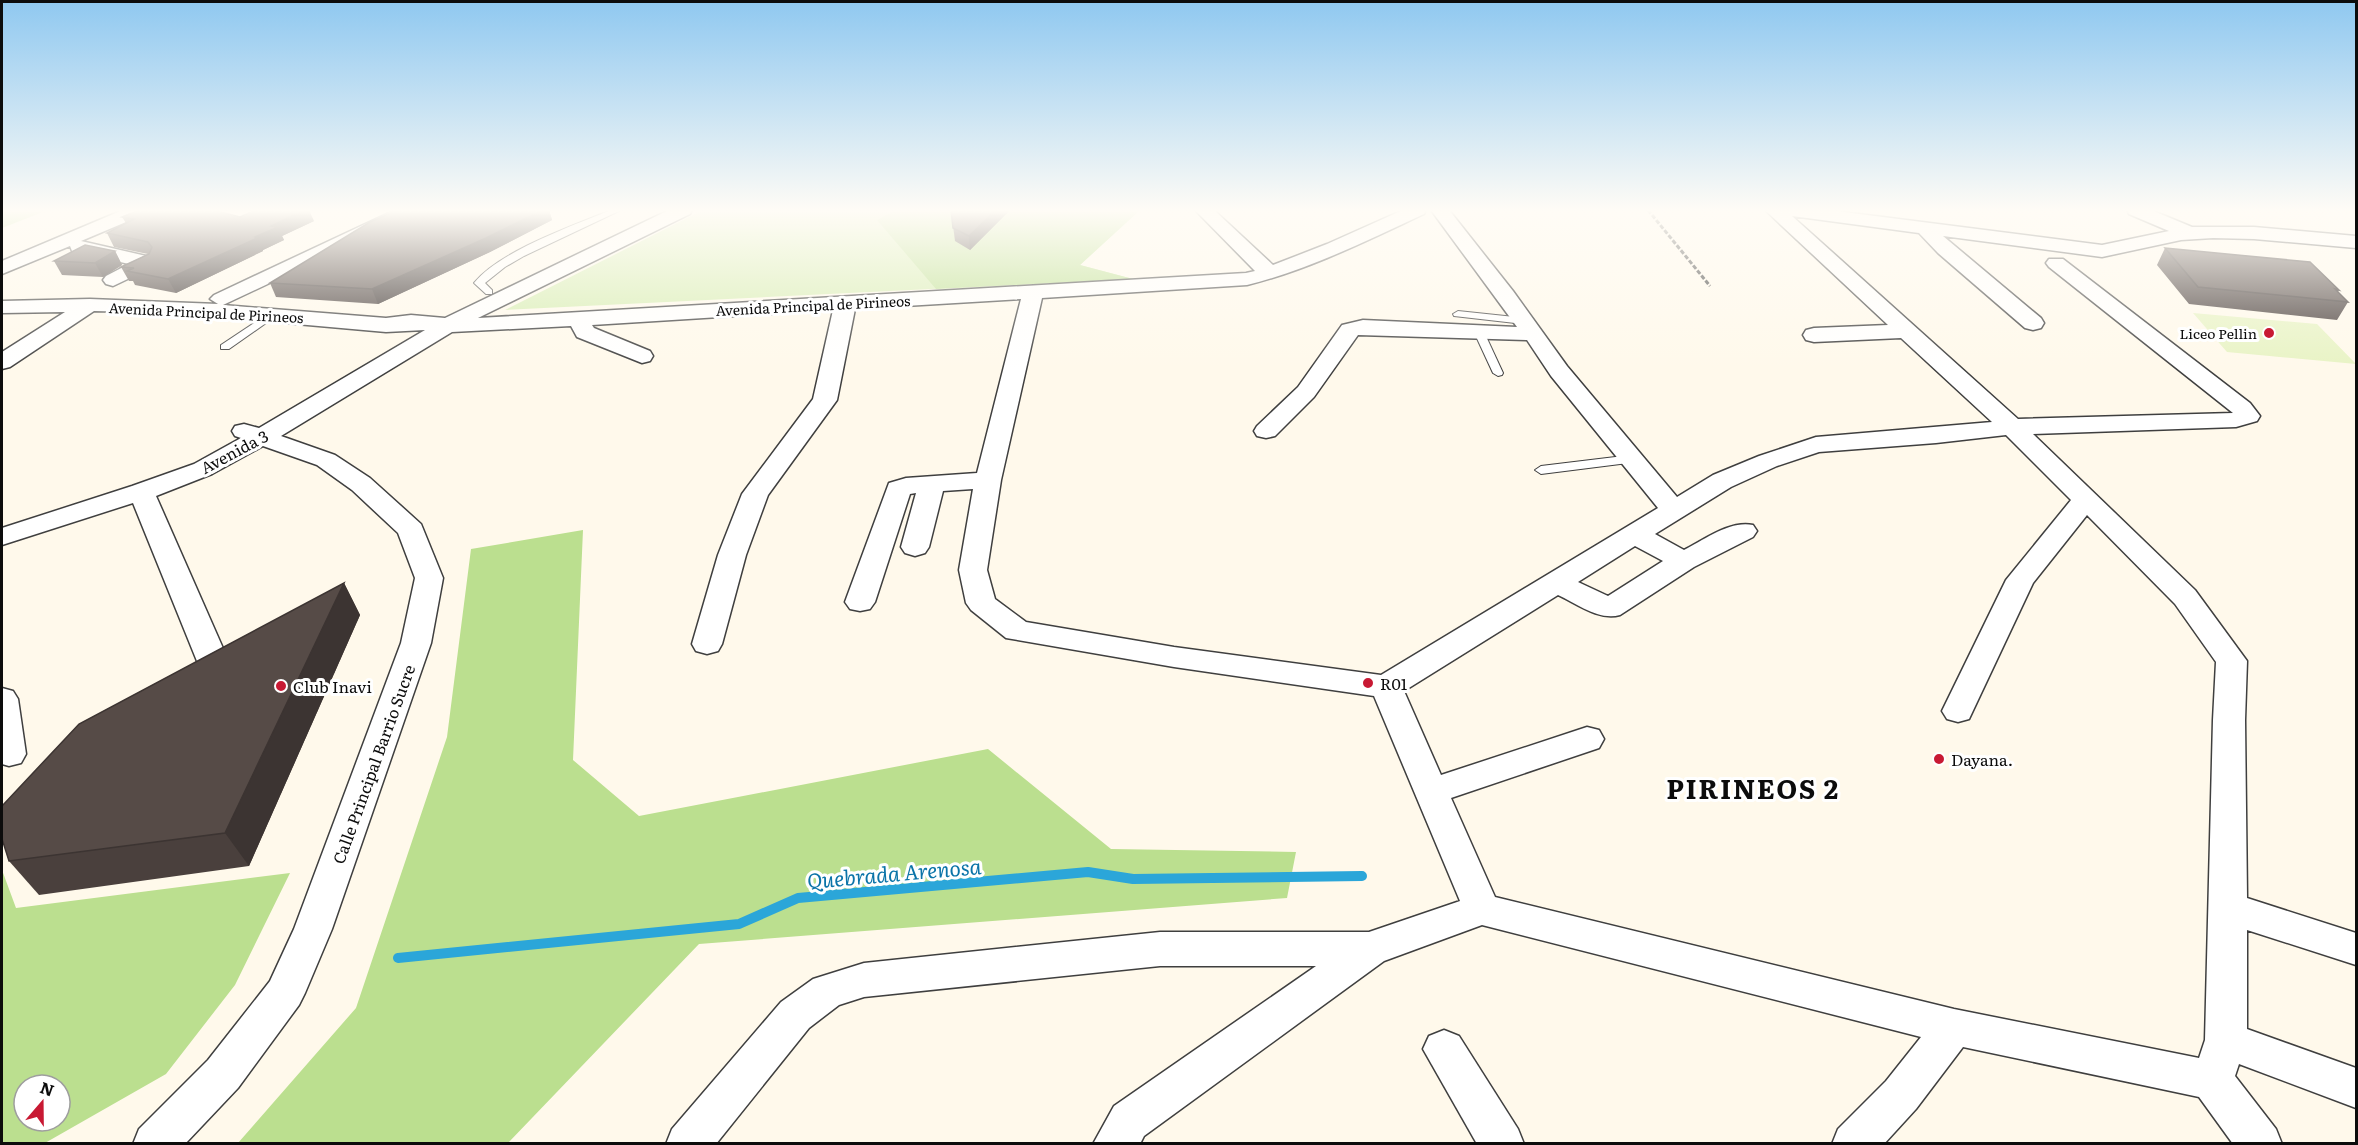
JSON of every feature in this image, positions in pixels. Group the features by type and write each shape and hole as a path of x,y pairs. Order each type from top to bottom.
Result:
{"street":[{"path":"113,280 145,263"},
{"path":"221,299 296,263"},
{"path":"428,324 549,263"},
{"path":"428,324 563,263"},
{"path":"1259,263 1270,274"},
{"name":"Avenida Principal de Pirineos","path":"2,307 90,305 171,307 386,325 579,319 1247,279 1270,274 1297,263"},
{"path":"1480,263 1559,371 1673,509"},
{"path":"1834,263 2012,427 2185,597 2232,661 2229,720 2226,1040 2212,1080"},
{"path":"1962,263 2033,323"},
{"path":"1033,292 988,480 973,570 981,603 1017,631 1174,657 1386,687 1722,481 1768,461 1816,445 1935,436 2012,427 2236,420 2248,416 2242,408 2057,263"},
{"name":"Avenida Principal de Pirineos","path":"2,296 127,294 221,299 402,314 428,324"},
{"path":"707,644 732,555 755,494 825,400 845,304"},
{"path":"2,362 90,305"},
{"path":"579,319 585,332 642,356"},
{"name":"Avenida 3","path":"2,537 141,492 203,469 253,434 428,324"},
{"path":"1266,431 1306,392 1350,330 1363,327 1479,332 1528,327"},
{"path":"1814,335 1909,331"},
{"name":"Avenida 3","path":"2,522 181,465 253,434"},
{"name":"Calle Principal Barrio Sucre","path":"155,1143 223,1074 285,993 313,929 416,643 429,578 411,530 361,484 326,460 253,434"},
{"path":"860,602 898,489 906,486 988,480"},
{"path":"915,547 932,484"},
{"path":"141,492 217,672"},
{"path":"1958,711 2020,580 2085,500"},
{"path":"1555,582 1610,608 1684,561 1743,531"},
{"path":"1633,534 1684,561"},
{"path":"1386,687 1482,909"},
{"path":"2,699 9,754"},
{"path":"1431,791 1587,739"},
{"path":"2228,908 2356,949"},
{"path":"1115,1143 1129,1121 1370,950 1407,934 1482,909 1954,1027 2212,1080 2259,1143"},
{"path":"688,1143 795,1016 827,991 864,980 1160,949 1370,950"},
{"path":"1854,1143 1900,1095 1954,1027"},
{"path":"2226,1040 2356,1088"},
{"path":"1444,1049 1502,1143"}],"lane":[{"path":"489,292 479,283 483,276 503,263"},
{"path":"225,347 272,314"},
{"path":"1458,314 1528,327"},
{"path":"1479,332 1498,373"},
{"path":"1541,470 1632,459"}],"path":[{"path":"1692,263 1710,286"}],"green space":[{"path":"597,263 1082,263 1080,265 1133,279 505,310"},
{"path":"914,263 1082,263 1080,265 1133,279 936,289"},
{"path":"2193,313 2317,324 2356,364 2227,352"},
{"path":"583,530 573,760 639,816 988,749 1111,849 1296,852 1287,898 699,944 508,1143 238,1143 356,1008 447,737 471,549"},
{"path":"2,870 16,908 290,873 235,985 166,1074 72,1128 72,1073 12,1073 12,1133 63,1133 45,1143 2,1144"}],"building":[{"path":"129,263 202,263 168,279 127,271 134,268 121,267"},
{"path":"302,263 429,263 372,289 270,283"},
{"path":"2178,263 2311,263 2348,302 2198,287"},
{"name":"Club Inavi","path":"344,583 225,833 9,861 2,839 2,806 79,724"}],"waterway":[{"name":"Quebrada Arenosa","path":"398,958 739,924 798,898 1088,872 1133,879 1362,876"}],"place":[{"name":"Liceo Pellin","path":"2269,333"},
{"name":"R01","path":"1368,683"},
{"name":"Club Inavi","path":"281,686"},
{"name":"Dayana.","path":"1939,759"}],"district":[{"name":"PIRINEOS 2","path":"1753,787"}]}
